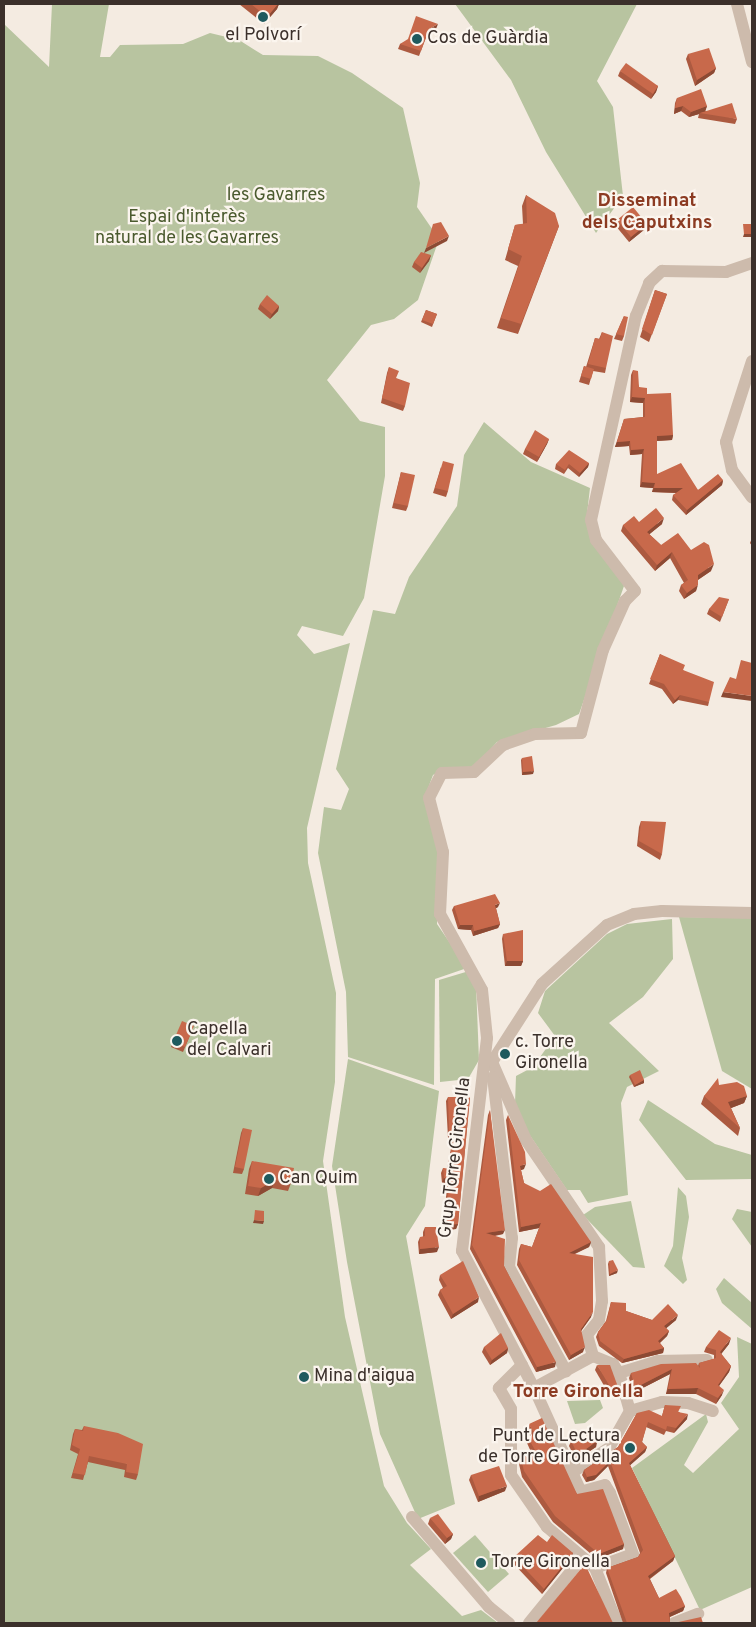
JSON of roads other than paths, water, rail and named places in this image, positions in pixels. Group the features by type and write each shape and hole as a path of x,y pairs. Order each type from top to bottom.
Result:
{"street":[{"path":"737,4 752,62"},
{"path":"489,1063 482,990 440,914 443,862 430,806 432,787 442,773 474,772 496,748 526,736 581,733 603,650 625,601 635,591 596,540 591,520 636,316 649,283 662,271 679,268 726,272 752,263"},
{"path":"752,361 726,442 732,470 752,498"},
{"path":"489,1063 542,984 606,925 627,916 655,912 752,913"},
{"name":"Grup Torre Gironella","path":"489,1063 526,1140 599,1246 602,1301 599,1320 586,1335 593,1356"},
{"name":"Grup Torre Gironella","path":"489,1063 462,1251 534,1388 581,1492 605,1485 633,1554 595,1568"},
{"name":"Grup Torre Gironella","path":"489,1063 512,1238 509,1267 566,1371"},
{"path":"534,1388 593,1356 613,1364 620,1373 630,1411"},
{"path":"620,1373 658,1361 707,1360"},
{"path":"522,1365 499,1388 511,1409 511,1475 547,1527 595,1568 617,1623"},
{"path":"573,1472 608,1448 630,1411 662,1402 688,1403 713,1411"},
{"path":"412,1516 489,1607 509,1623"},
{"path":"529,1623 582,1558"},
{"path":"674,1623 698,1614"}],"place":[{"name":"el Polvorí","path":"263,17"},
{"name":"Cos de Guàrdia","path":"417,39"},
{"name":"Capella del Calvari","path":"177,1041"},
{"name":"c. Torre Gironella","path":"505,1054"},
{"name":"Can Quim","path":"269,1179"},
{"name":"Mina d'aigua","path":"304,1377"},
{"name":"Punt de Lectura de Torre Gironella","path":"630,1448"},
{"name":"Torre Gironella","path":"481,1563"}],"district":[{"name":"Disseminat dels Caputxins","path":"647,213"},
{"name":"Torre Gironella","path":"578,1393"}],"park label":[{"name":"les Gavarres","path":"276,196"},
{"name":"Espai d'interès natural de les Gavarres","path":"187,229"}]}
